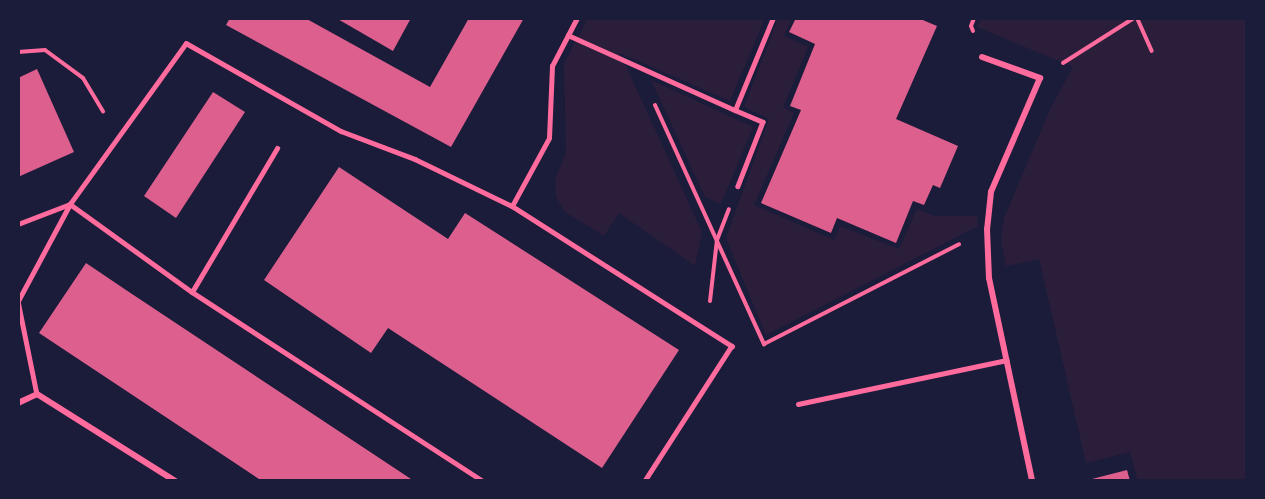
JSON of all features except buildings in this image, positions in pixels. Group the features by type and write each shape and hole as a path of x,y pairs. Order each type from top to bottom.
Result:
{"street":[{"path":"982,57 1040,78 991,192 987,229 989,278 1032,481"},
{"path":"18,403 37,394 174,481"}],"lane":[{"path":"512,206 549,138 552,66 577,18"},
{"path":"735,110 773,18"},
{"path":"568,36 762,122 738,186"},
{"path":"37,394 18,301 70,204 186,43 340,131 415,159 512,206 732,346 645,481"},
{"path":"192,292 277,148"},
{"path":"18,224 70,204"},
{"path":"70,204 192,292 483,481"},
{"path":"798,404 1006,360"}],"path":[{"path":"1040,78 1135,18 1152,51"},
{"path":"18,52 45,50 83,78 119,137"},
{"path":"637,67 764,344 987,229"},
{"path":"707,330 717,240 738,186"}],"shaded area":[{"path":"588,18 765,18 730,101 620,53 702,232 695,266 619,213 604,236 565,212 556,197 555,180 566,153 564,64"},
{"path":"778,18 792,18 784,36 808,47 783,107 794,113 754,205 834,240 840,226 899,249 917,209 935,216 977,216 978,226 766,335 726,238 769,119 744,107"},
{"path":"981,18 1247,18 1247,481 1138,481 1130,452 1086,463 1039,259 1006,266 1001,240 1004,218 1052,105 1073,67 977,27"},
{"path":"651,80 753,127 721,204 705,197"}]}
